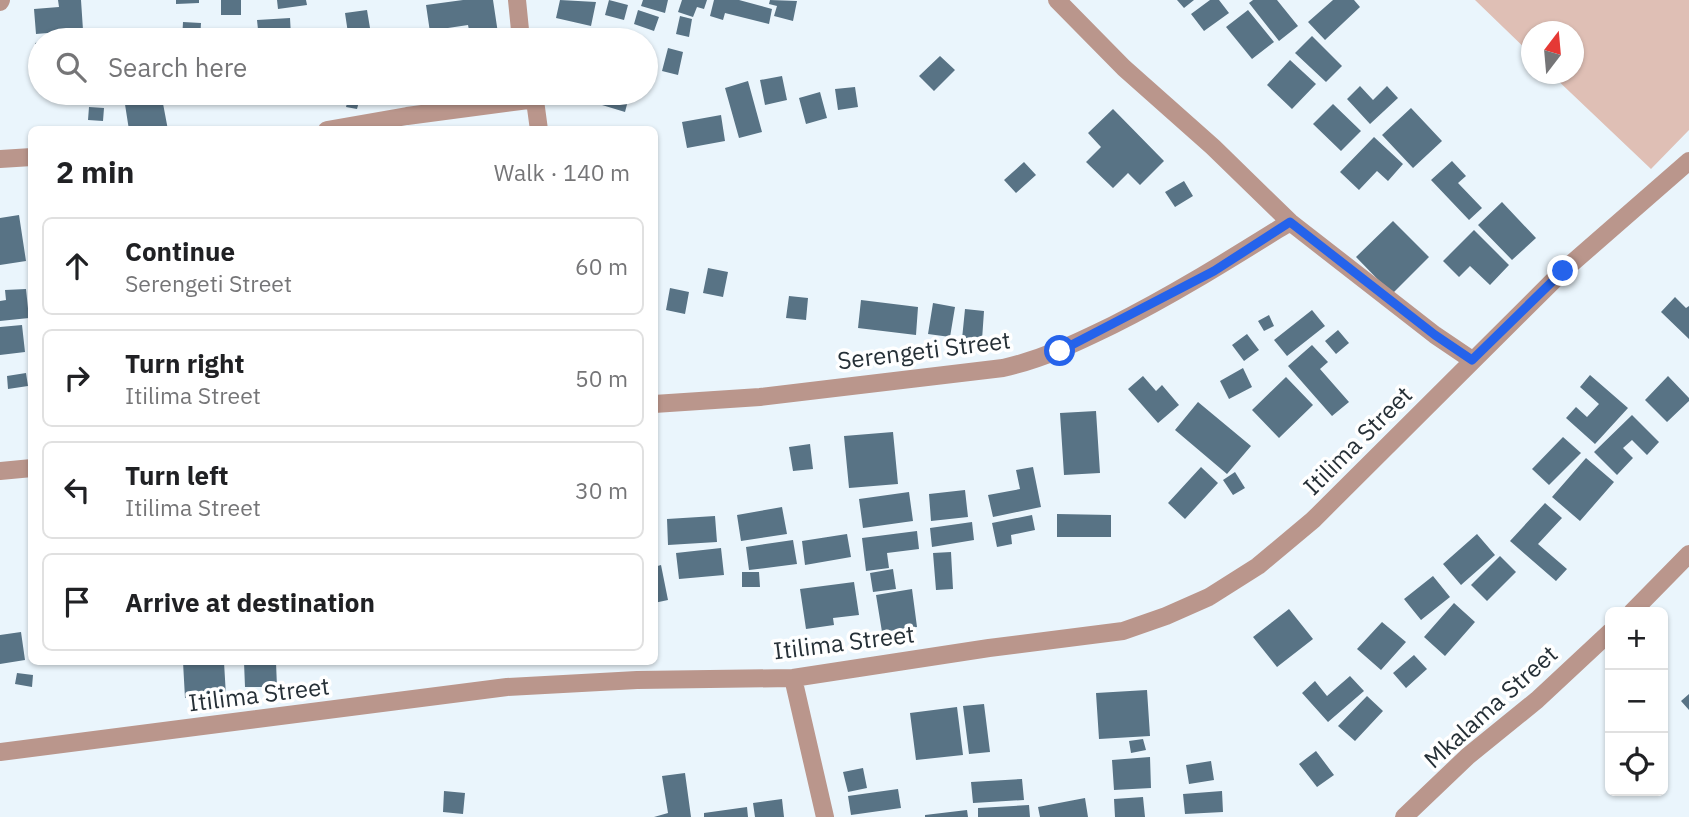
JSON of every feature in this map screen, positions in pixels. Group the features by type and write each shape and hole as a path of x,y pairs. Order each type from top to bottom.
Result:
{"street":[{"path":"517,0 520,28"},
{"path":"1057,0 1124,68 1213,147 1290,222 1435,335 1472,360"},
{"path":"350,126 477,105"},
{"path":"536,105 539,126"},
{"path":"0,159 28,157"},
{"name":"Itilima Street","path":"0,752 507,687 638,680 793,678 1123,631 1166,616 1209,597 1258,566 1313,520 1563,271 1689,160"},
{"name":"Serengeti Street","path":"658,404 760,397 1003,368 1032,362 1060,351 1214,271 1290,222"},
{"path":"0,471 28,468"},
{"path":"1637,607 1689,554"},
{"name":"Mkalama Street","path":"1404,817 1468,756 1537,700 1605,637"},
{"path":"793,678 825,817"}],"shaded area":[{"path":"1475,0 1689,0 1689,130 1651,169 1562,84 1584,84 1584,21 1521,21 1521,44"}],"building":[{"path":"58,0 81,0 83,28 36,28 34,9 59,7"},
{"path":"176,0 199,0 199,3 176,4"},
{"path":"221,0 241,0 241,15 221,15"},
{"path":"277,0 306,0 307,5 278,9"},
{"path":"463,0 493,0 497,28 469,28 468,25 429,28 426,5"},
{"path":"560,0 596,2 591,26 556,18"},
{"path":"609,0 628,5 624,20 605,15"},
{"path":"643,0 668,0 665,13 641,6"},
{"path":"682,0 707,0 704,9 697,7 693,17 678,12"},
{"path":"714,0 739,0 772,9 769,24 725,13 723,20 710,16"},
{"path":"770,0 797,1 793,21 774,16 777,6 769,4"},
{"path":"1177,0 1194,0 1184,8"},
{"path":"1210,0 1219,0 1229,13 1204,31 1191,14"},
{"path":"1253,0 1277,0 1298,26 1279,41 1249,3"},
{"path":"1333,0 1354,0 1360,7 1325,40 1308,22"},
{"path":"367,10 370,28 347,28 345,13"},
{"path":"638,10 659,17 655,28 634,24"},
{"path":"1248,10 1274,42 1252,59 1226,27"},
{"path":"680,16 692,19 689,37 676,34"},
{"path":"290,18 291,28 258,28 257,20"},
{"path":"183,22 201,23 201,28 183,28"},
{"path":"1312,36 1342,66 1326,82 1295,53"},
{"path":"668,48 683,52 678,75 662,71"},
{"path":"940,56 955,70 934,91 919,76"},
{"path":"1290,60 1316,84 1292,109 1267,85"},
{"path":"782,76 787,100 765,105 760,80"},
{"path":"748,81 762,132 739,138 725,88"},
{"path":"1360,86 1373,100 1387,86 1398,98 1370,124 1347,99"},
{"path":"855,87 858,107 838,110 835,89"},
{"path":"820,92 827,118 806,124 799,98"},
{"path":"1333,104 1361,131 1341,151 1313,124"},
{"path":"125,105 163,105 167,126 128,126"},
{"path":"346,105 358,105 357,109"},
{"path":"602,105 627,105 625,112"},
{"path":"89,107 104,108 103,121 88,120"},
{"path":"1411,108 1442,141 1413,168 1382,135"},
{"path":"1113,109 1164,161 1140,185 1128,173 1113,188 1086,162 1101,147 1088,133"},
{"path":"721,115 725,141 687,148 682,122"},
{"path":"1374,137 1403,164 1388,181 1377,171 1359,190 1340,172"},
{"path":"1452,161 1466,176 1458,183 1482,208 1469,220 1431,180"},
{"path":"1024,162 1036,175 1016,193 1004,180"},
{"path":"1184,181 1193,196 1175,207 1165,192"},
{"path":"1502,202 1536,238 1512,260 1478,225"},
{"path":"19,215 26,261 0,265 0,218"},
{"path":"1393,221 1429,257 1392,294 1356,257"},
{"path":"1474,230 1509,265 1490,285 1470,266 1459,277 1443,261"},
{"path":"708,268 728,272 723,297 703,293"},
{"path":"670,288 689,292 685,314 666,310"},
{"path":"26,289 28,318 0,321 0,301 6,300 5,290"},
{"path":"789,296 808,298 806,320 786,318"},
{"path":"1675,297 1686,308 1689,306 1689,339 1661,312"},
{"path":"861,300 918,307 916,335 858,328"},
{"path":"933,303 955,307 950,337 928,334"},
{"path":"965,309 984,311 982,340 962,339"},
{"path":"1312,310 1325,326 1287,356 1274,340"},
{"path":"1269,315 1274,326 1264,331 1258,321"},
{"path":"22,325 25,352 0,355 0,327"},
{"path":"1338,330 1349,343 1336,354 1325,341"},
{"path":"1247,334 1259,350 1244,361 1232,345"},
{"path":"1312,345 1328,362 1320,369 1349,402 1332,416 1288,366"},
{"path":"1243,368 1252,387 1229,399 1220,381"},
{"path":"26,373 28,386 8,389 7,376"},
{"path":"1590,375 1628,408 1595,444 1566,418 1576,407 1587,417 1599,404 1580,387"},
{"path":"1143,376 1156,391 1162,385 1179,405 1158,423 1128,389"},
{"path":"1668,376 1689,401 1667,422 1645,400"},
{"path":"1286,377 1313,405 1279,438 1252,410"},
{"path":"1198,402 1251,446 1227,474 1175,430"},
{"path":"1096,411 1100,473 1064,475 1060,413"},
{"path":"1632,415 1659,442 1647,455 1632,440 1623,448 1633,458 1617,475 1594,452"},
{"path":"893,432 898,484 849,488 844,436"},
{"path":"1563,437 1581,453 1549,485 1532,469"},
{"path":"810,444 813,469 793,471 789,447"},
{"path":"1586,458 1614,482 1580,521 1552,497"},
{"path":"1033,467 1041,507 993,517 988,495 1020,489 1016,470"},
{"path":"1201,467 1218,483 1185,519 1168,503"},
{"path":"1235,472 1245,488 1233,495 1223,480"},
{"path":"965,490 968,517 931,521 929,494"},
{"path":"909,492 913,521 863,528 859,499"},
{"path":"1545,503 1562,518 1538,544 1567,569 1556,581 1510,541"},
{"path":"782,507 787,534 741,541 737,515"},
{"path":"1057,514 1111,515 1111,537 1057,537"},
{"path":"1032,515 1035,530 1011,535 1012,544 997,547 992,523"},
{"path":"715,516 717,542 668,545 667,519"},
{"path":"972,522 974,540 932,547 930,528"},
{"path":"917,531 919,549 887,553 889,568 866,571 862,538"},
{"path":"847,534 851,557 805,565 802,541"},
{"path":"1477,534 1495,555 1461,585 1443,564"},
{"path":"793,540 797,564 749,570 746,547"},
{"path":"721,548 724,575 679,579 676,553"},
{"path":"951,552 953,589 936,590 933,553"},
{"path":"1500,556 1516,572 1487,601 1471,585"},
{"path":"661,565 668,600 658,602 658,566"},
{"path":"893,569 896,589 873,592 870,573"},
{"path":"742,572 759,572 760,587 742,587"},
{"path":"1433,576 1450,597 1421,620 1404,599"},
{"path":"854,582 859,615 833,618 834,625 806,629 800,589"},
{"path":"912,589 917,627 882,632 876,595"},
{"path":"1454,603 1475,622 1445,656 1424,637"},
{"path":"1289,609 1313,639 1277,667 1253,637"},
{"path":"1382,622 1406,642 1381,670 1357,649"},
{"path":"21,632 25,660 0,664 0,635"},
{"path":"1414,655 1427,669 1406,688 1393,673"},
{"path":"183,665 224,665 226,696 185,698"},
{"path":"244,665 276,665 277,687 245,687"},
{"path":"17,673 33,675 32,687 15,684"},
{"path":"1350,676 1364,691 1328,722 1302,693 1315,681 1327,696"},
{"path":"1147,690 1150,736 1099,739 1096,693"},
{"path":"1689,694 1689,710 1681,701"},
{"path":"1367,696 1383,711 1355,741 1338,726"},
{"path":"984,704 990,752 969,754 963,706"},
{"path":"957,707 963,755 916,760 910,713"},
{"path":"1143,739 1146,750 1131,753 1129,741"},
{"path":"1316,751 1334,775 1317,787 1299,764"},
{"path":"1150,757 1151,788 1114,790 1112,760"},
{"path":"1211,761 1214,780 1189,784 1186,765"},
{"path":"863,768 867,788 848,792 843,772"},
{"path":"685,773 691,817 654,817 668,813 662,776"},
{"path":"1022,779 1024,800 973,803 971,782"},
{"path":"898,789 901,808 851,815 848,796"},
{"path":"444,791 465,793 463,814 443,812"},
{"path":"1222,791 1223,812 1185,814 1183,794"},
{"path":"1143,797 1145,817 1115,817 1114,799"},
{"path":"1085,798 1088,817 1040,817 1038,807"},
{"path":"782,799 784,817 755,817 753,803"},
{"path":"1029,805 1030,817 978,817 978,808"},
{"path":"747,807 748,817 704,817 704,813"},
{"path":"967,810 968,817 925,817 925,815"}],"route":[{"path":"1060,351 1214,271 1290,222 1435,335 1472,360 1563,271"}]}
